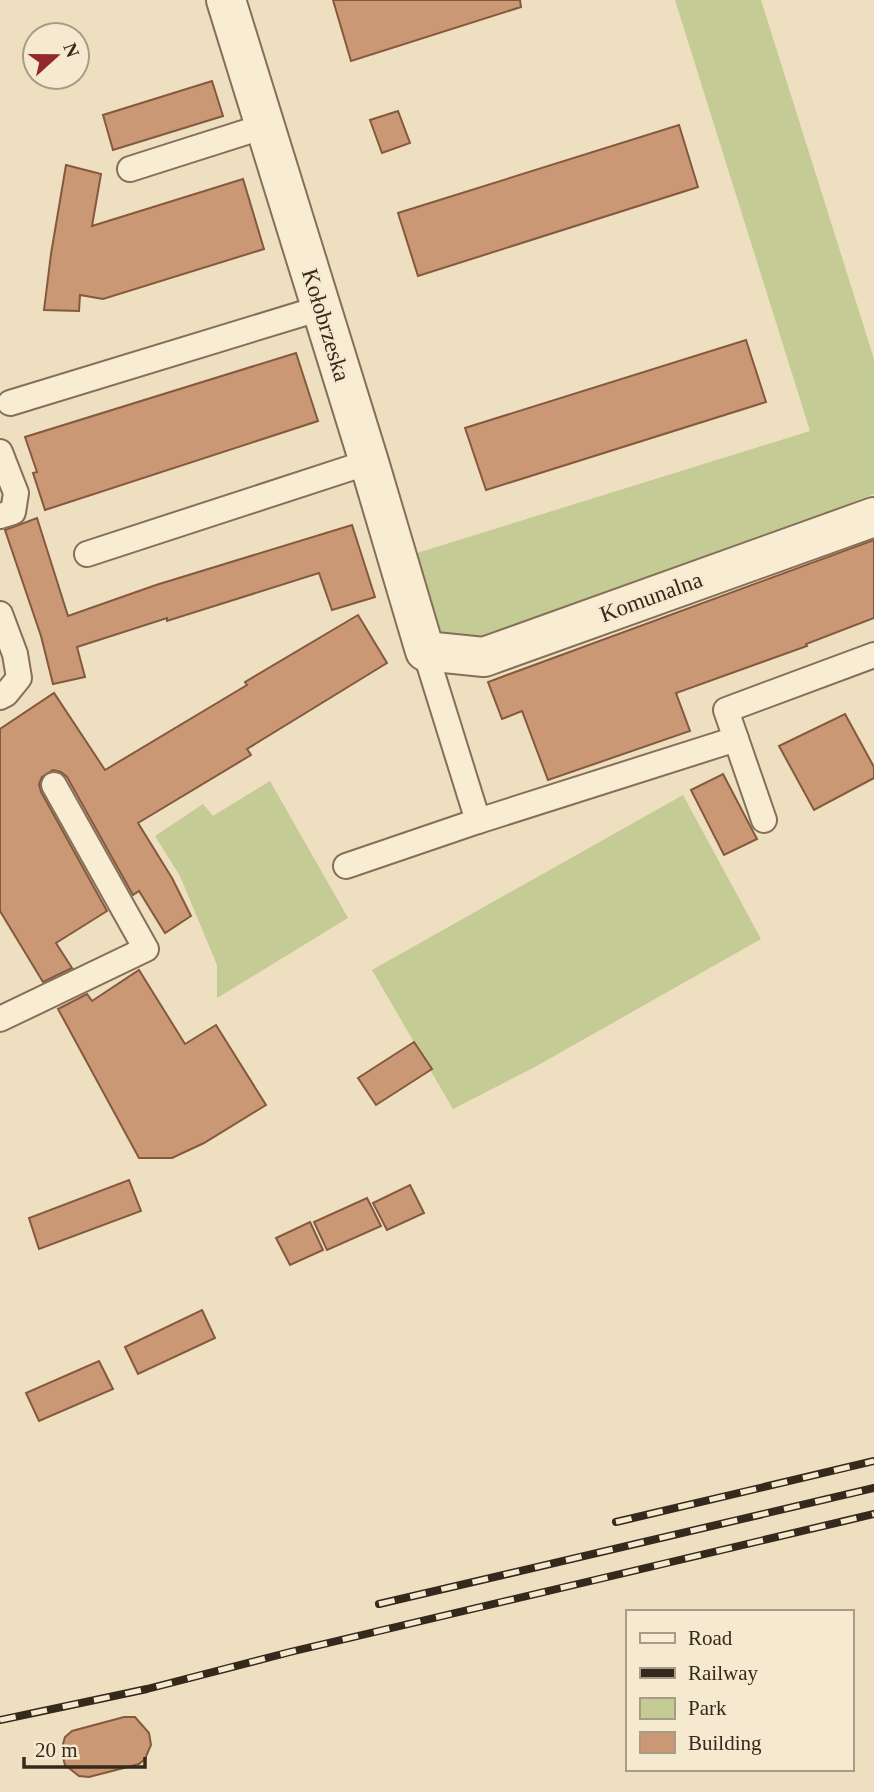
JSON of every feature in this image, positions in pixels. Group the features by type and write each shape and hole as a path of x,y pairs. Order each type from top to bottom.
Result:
{"street":[{"name":"Kołobrzeska","path":"226,0 425,651"},
{"name":"Komunalna","path":"425,651 484,657 874,517"}],"lane":[{"path":"130,169 265,126"},
{"path":"10,403 321,308"},
{"path":"0,452 16,493 13,512 0,516"},
{"path":"87,554 369,462"},
{"path":"0,614 15,654 19,678 6,694 0,697"},
{"path":"425,651 478,821"},
{"path":"764,820 726,710 874,655"},
{"path":"346,866 736,739"},
{"path":"0,1019 146,949 54,785"}],"green space":[{"path":"675,0 761,0 874,359 874,494 483,646 442,636 417,553 810,431"},
{"path":"270,781 348,918 217,998 217,965 180,876 155,836 203,804 213,816"},
{"path":"683,795 761,939 533,1068 453,1109 372,970"}],"building":[{"path":"333,0 520,0 521,7 351,61"},
{"path":"212,81 223,116 113,150 103,115"},
{"path":"398,111 410,143 382,153 370,120"},
{"path":"679,125 698,187 418,276 398,213"},
{"path":"66,165 101,174 92,226 243,179 264,249 103,299 80,295 79,311 44,310"},
{"path":"746,340 766,402 486,490 465,428"},
{"path":"296,353 318,421 45,510 33,473 37,472 25,437"},
{"path":"37,518 68,616 156,585 352,525 375,597 332,610 319,573 77,647 85,677 53,684 41,636 5,530"},
{"path":"874,540 874,618 806,644 807,646 676,693 690,731 548,780 522,711 502,719 488,682"},
{"path":"358,615 387,663 247,749 251,755 138,823 172,878 191,916 165,933 139,891 133,895 67,777 53,770 42,777 39,784 41,792 107,911 56,943 72,968 43,982 0,911 0,729 54,693 105,770"},
{"path":"845,714 874,767 874,778 814,810 779,746"},
{"path":"723,774 757,839 724,855 691,790"},
{"path":"139,970 185,1044 216,1025 266,1105 204,1143 172,1158 139,1158 58,1009 87,994 92,1001"},
{"path":"414,1042 432,1069 376,1105 358,1078"},
{"path":"129,1180 141,1211 39,1249 29,1218"},
{"path":"410,1185 424,1213 387,1230 373,1203"},
{"path":"367,1198 381,1226 327,1250 314,1222"},
{"path":"310,1222 323,1250 290,1265 276,1238"},
{"path":"202,1310 215,1338 138,1374 125,1347"},
{"path":"99,1361 113,1389 39,1421 26,1393"},
{"path":"124,1717 135,1717 149,1733 151,1745 145,1759 139,1764 89,1777 79,1776 65,1765 63,1744 65,1737 72,1731"}],"railway":[{"path":"616,1522 874,1461"},
{"path":"379,1604 874,1488"},
{"path":"0,1720 147,1689 290,1652 874,1514"}]}
